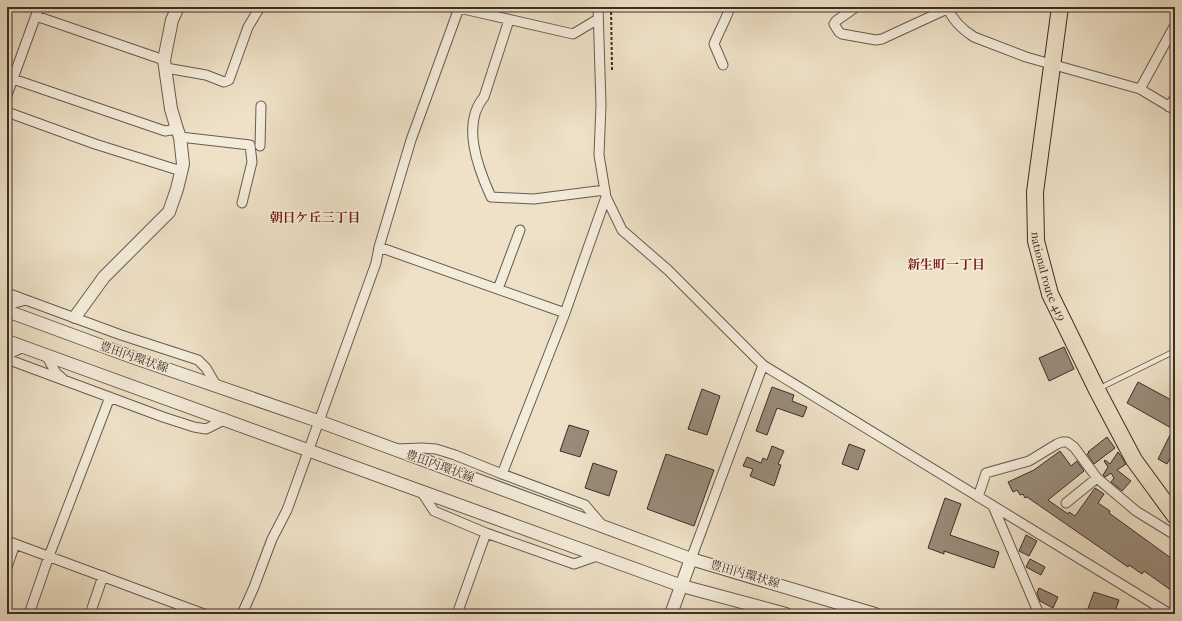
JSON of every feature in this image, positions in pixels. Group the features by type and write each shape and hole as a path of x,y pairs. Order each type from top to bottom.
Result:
{"highway":[{"name":"national route 419","path":"1060,7 1035,192 1036,241 1050,294 1097,390 1134,460 1175,516"}],"street":[{"path":"75,317 104,277 154,229 169,212 177,189 183,164 178,133 171,109 165,64 172,20 178,7"},
{"path":"7,95 37,12 165,64 206,75 224,82 229,80 248,27 260,7"},
{"path":"598,7 601,105 599,155 605,193 622,230 668,270 763,365 1170,614"},
{"path":"723,65 714,44 730,7"},
{"path":"856,7 836,20 834,24 842,34 876,40 882,39 947,8 966,32 974,37 1051,65 1140,89 1172,108 1175,97"},
{"path":"242,614 272,539 287,510 309,451 318,421 376,263 379,247 411,140 459,8 574,34 598,19"},
{"path":"509,20 484,97 477,105 472,130 480,171 491,197 534,199 605,193"},
{"path":"1140,89 1175,26"},
{"path":"13,78 165,131 264,146 261,106"},
{"path":"7,112 96,144 181,171"},
{"path":"242,203 252,162 250,145"},
{"path":"502,474 565,313 605,193"},
{"path":"498,289 520,230"},
{"path":"379,247 565,313"},
{"path":"7,293 121,335 198,360 206,368 216,385"},
{"path":"7,305 26,300"},
{"name":"豊田内環状線","path":"7,310 132,357 318,421 691,559 875,614"},
{"path":"7,341 224,418 309,451 682,586 760,611 786,614"},
{"path":"7,353 24,347"},
{"path":"46,355 56,373 67,381"},
{"path":"7,359 194,427 206,429 220,422 224,418"},
{"path":"671,614 763,365"},
{"path":"29,614 49,556 110,397"},
{"path":"978,496 986,473 1029,461 1062,442 1067,442 1074,447 1097,478 1136,511 1175,535"},
{"path":"393,449 436,449 455,455 585,505 602,526"},
{"path":"1066,503 1097,478"},
{"path":"421,491 434,510 486,533 574,564 597,556"},
{"path":"993,506 1038,614"},
{"path":"457,614 486,533"},
{"path":"7,567 11,543 204,614"},
{"path":"90,614 103,576"}],"lane":[{"path":"1097,390 1175,351"}],"building":[{"path":"1064,347 1074,369 1049,381 1039,358"},
{"path":"1138,382 1175,402 1175,449 1167,464 1158,459 1173,429 1127,403"},
{"path":"772,387 794,395 792,401 807,407 803,417 777,408 767,435 756,431"},
{"path":"702,389 720,396 707,435 688,429"},
{"path":"569,425 589,431 580,457 560,451"},
{"path":"1107,437 1115,448 1094,464 1087,454"},
{"path":"849,444 865,450 858,470 842,464"},
{"path":"772,446 784,451 778,464 781,465 774,486 750,476 753,469 743,466 747,457 761,463 763,458 767,460"},
{"path":"1060,451 1071,466 1077,461 1084,471 1048,500 1068,514 1069,512 1075,516 1095,488 1104,494 1098,503 1110,511 1109,513 1175,561 1175,593 1144,571 1142,574 1129,565 1128,567 1027,497 1025,498 1023,494 1020,495 1017,490 1013,492 1008,482 1034,470"},
{"path":"1118,452 1126,464 1117,470 1131,481 1122,491 1111,482 1114,478 1111,473 1105,477 1103,475 1108,467 1104,461 1105,460 1110,464"},
{"path":"666,454 714,470 694,526 647,509"},
{"path":"593,463 617,471 609,496 585,488"},
{"path":"945,498 961,504 950,535 999,552 994,568 944,551 944,554 928,548"},
{"path":"1026,535 1037,541 1029,556 1019,551"},
{"path":"1030,559 1045,567 1041,575 1026,567"},
{"path":"1039,588 1058,597 1053,608 1040,601 1037,593"},
{"path":"1094,592 1119,600 1114,614 1086,614"}],"district":[{"name":"朝日ケ丘三丁目","path":"315,217"},
{"name":"新生町一丁目","path":"946,264"}]}
